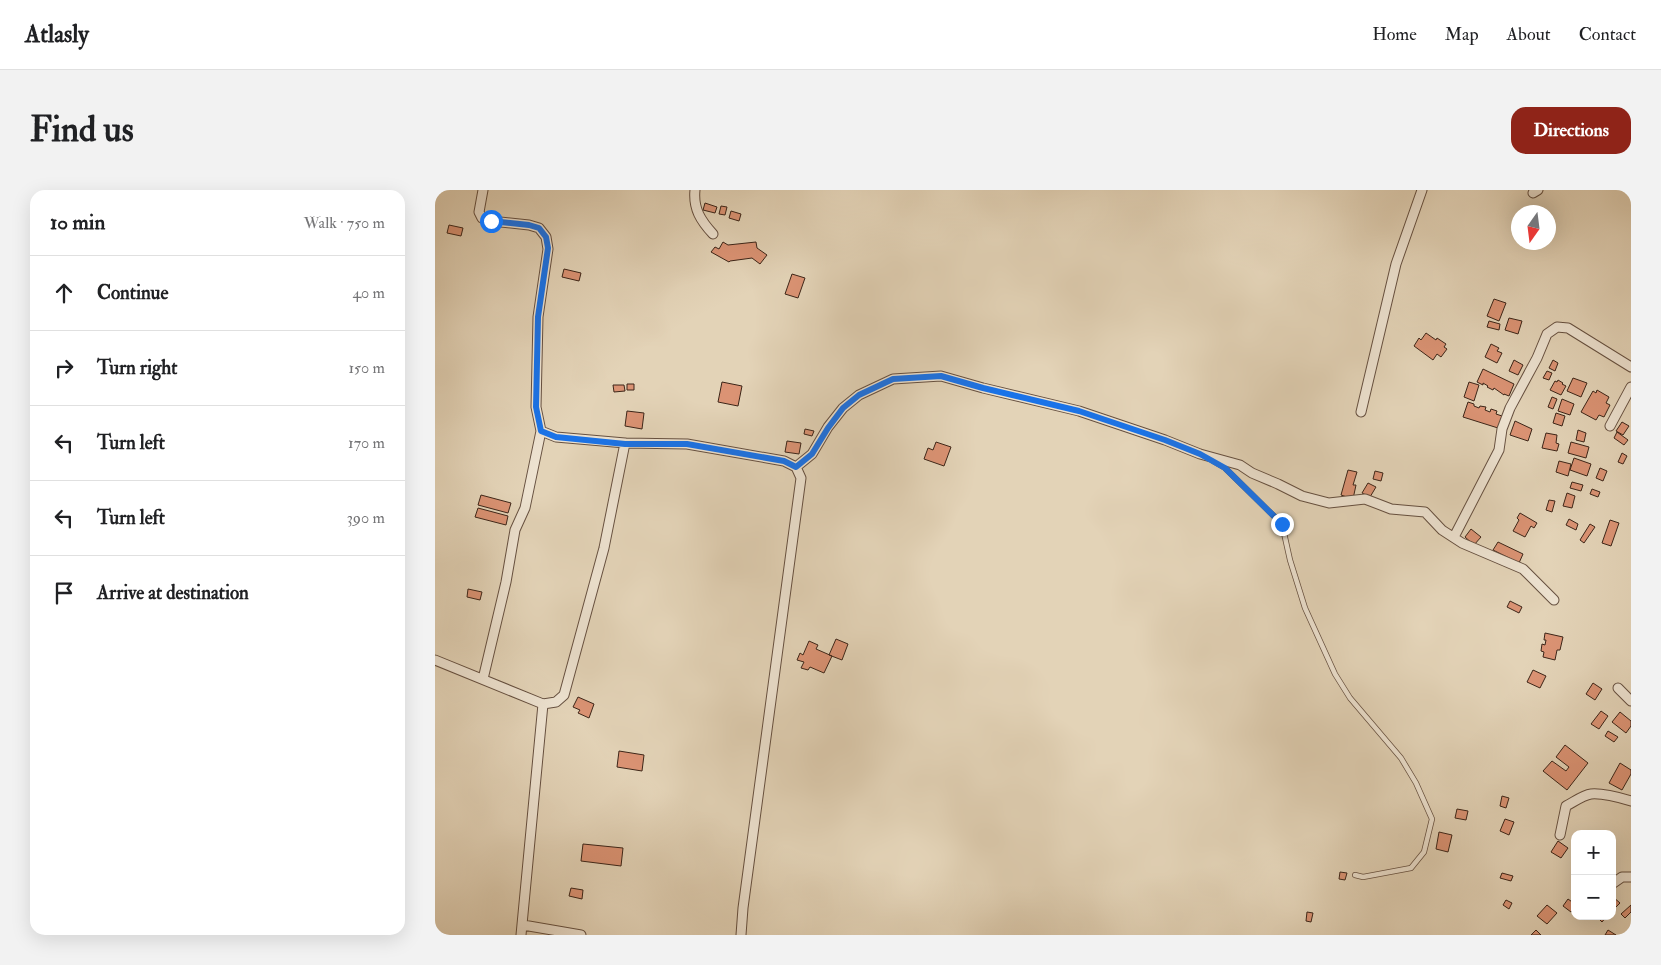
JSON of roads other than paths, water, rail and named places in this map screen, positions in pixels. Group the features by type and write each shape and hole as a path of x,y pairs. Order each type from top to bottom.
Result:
{"street":[{"path":"483,190 479,212 482,218 539,228 546,237 548,248 538,326 536,407 541,431 525,508 515,530 506,582 483,679"},
{"path":"695,190 700,220 713,234"},
{"path":"1361,412 1396,264 1422,190"},
{"path":"1454,537 1499,450 1502,429 1510,408 1537,358 1547,334 1557,326 1568,328 1631,367"},
{"path":"796,467 812,454 843,408 859,395 893,379 941,376 1079,411 1200,454 1240,465 1252,473 1302,496 1329,503 1365,500 1391,509 1425,512 1442,530 1462,543 1523,569 1554,600"},
{"path":"1610,426 1631,387"},
{"path":"541,431 556,437 625,444 687,444 784,461 796,467 801,478 744,898 741,935"},
{"path":"435,660 543,704 556,702 564,695 604,548 625,444"},
{"path":"1618,688 1631,701"},
{"path":"521,935 543,704"},
{"path":"1560,835 1566,806 1578,799 1592,794 1631,801"},
{"path":"1616,881 1622,876 1631,877"},
{"path":"523,925 581,935"}],"lane":[{"path":"1200,454 1225,468 1282,524 1290,560 1305,608 1335,674 1350,698 1401,758 1416,783 1432,819 1424,852 1411,868 1363,877 1355,875"}]}
